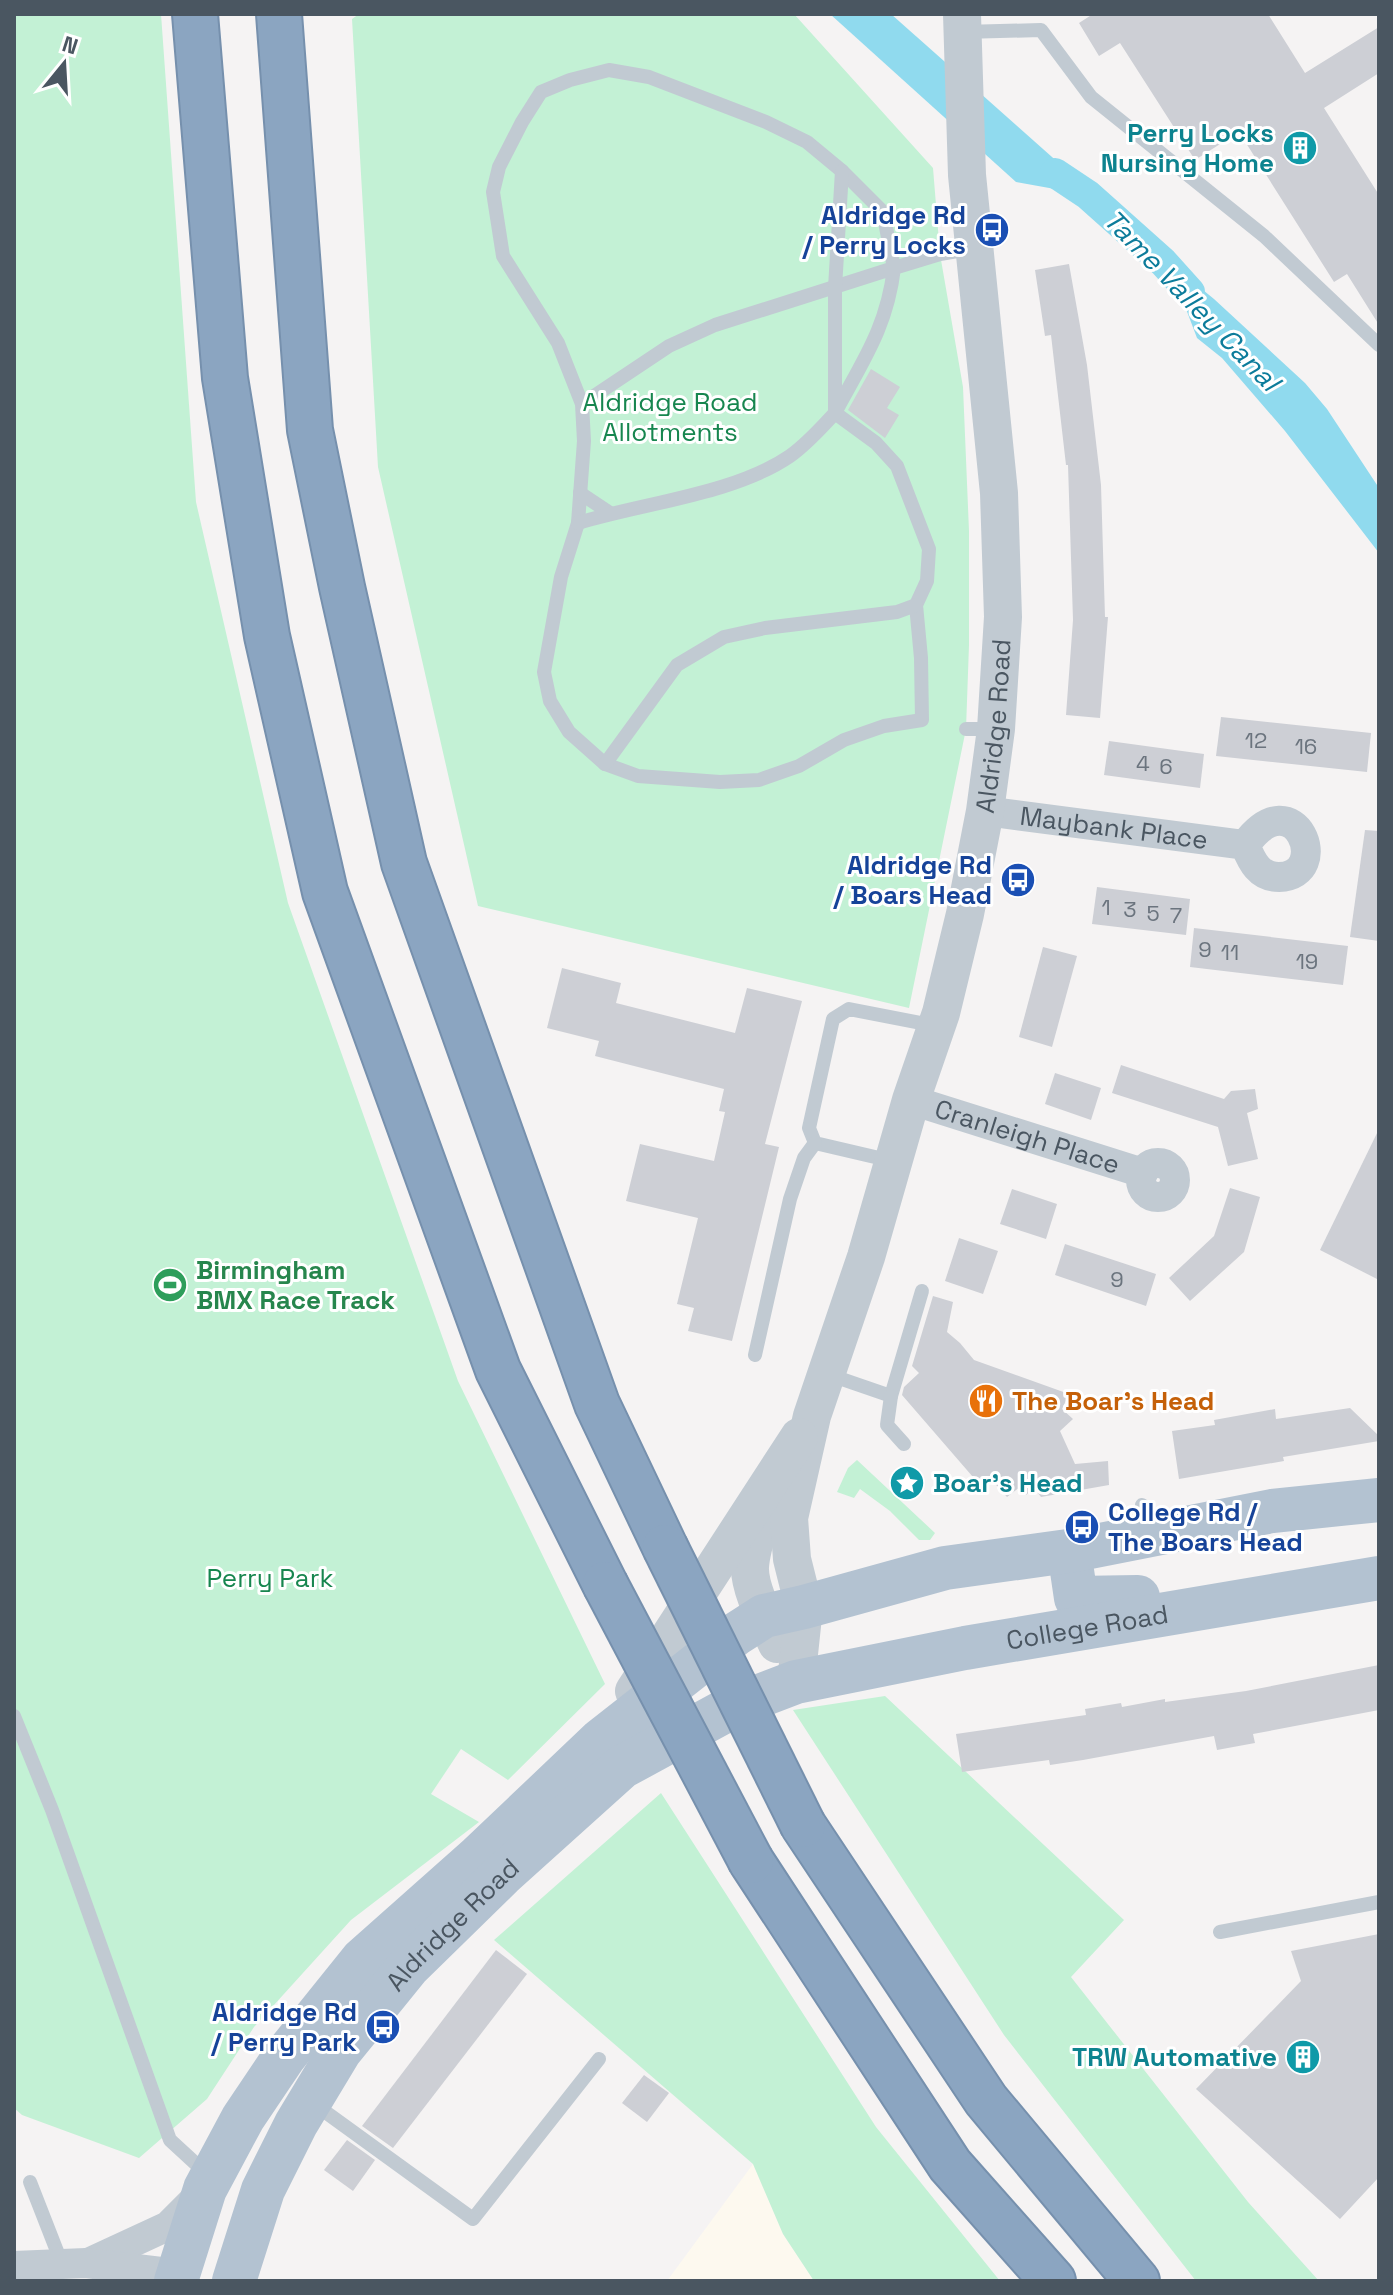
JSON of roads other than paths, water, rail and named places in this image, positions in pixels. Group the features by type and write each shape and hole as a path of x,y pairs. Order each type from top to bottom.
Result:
{"highway":[{"path":"195,14 225,378 267,636 325,892 498,1370 605,1584 751,1861 950,2165 1053,2281"},
{"path":"279,14 310,430 404,863 597,1404 803,1825 986,2100 1137,2281"}],"main road":[{"path":"784,1612 945,1568 1075,1550 1144,1520 1379,1500"},
{"path":"1075,1550 1071,1564 1075,1597 1079,1599 1332,1585"},
{"name":"College Road","path":"796,1682 965,1648 1379,1578"},
{"name":"Aldridge Road","path":"177,2277 207,2183 243,2118 284,2057 362,1960 478,1857 601,1740 736,1634 784,1612"},
{"name":"Aldridge Road","path":"234,2281 263,2190 310,2101 340,2051 409,1966 502,1875 622,1767 736,1705 796,1682"},
{"path":"177,2277 202,2267 223,2236 263,2190"}],"street":[{"name":"Aldridge Road","path":"796,1682 784,1612 792,1559 789,1518 812,1416 866,1257 911,1100 937,1026 965,914 985,811 981,729 1003,617 999,493 967,175 962,23"},
{"name":"Maybank Place","path":"985,811 1245,845"},
{"name":"Cranleigh Place","path":"911,1100 1143,1173"},
{"name":"Aldridge Road","path":"601,1740 812,1416"},
{"name":"Aldridge Road","path":"774,1475 754,1545 750,1571 784,1612"},
{"path":"74,2264 168,2226 207,2183"},
{"path":"14,2266 74,2264 177,2277"}],"lane":[{"path":"962,23 1041,30 1091,97 1264,236 1379,345"},
{"path":"578,523 711,489 788,458 835,413 879,333 891,293 894,268 883,212 807,142 766,122 649,77 609,70 570,80 541,92 499,167 493,192 503,256 558,343 582,404 584,441 578,523 561,577 544,672 550,701 569,732 605,764 638,776 685,781 759,780 799,766 844,740 884,726 922,720 916,605 927,581 929,549 897,466 876,443 835,413"},
{"path":"835,413 835,288 842,171"},
{"path":"582,404 669,346 761,309 940,254 975,248"},
{"path":"580,493 610,513"},
{"path":"605,764 677,665 724,637 765,628 897,612 916,605"},
{"path":"815,1143 809,1128 833,1019 849,1009 937,1026"},
{"path":"815,1143 893,1161"},
{"path":"755,1355 790,1199 804,1158 815,1143"},
{"path":"904,1444 887,1425 891,1396 922,1291"},
{"path":"826,1373 891,1396"},
{"path":"14,1716 52,1810 170,2140 207,2183"},
{"path":"1220,1932 1379,1902"},
{"path":"310,2101 473,2219 599,2059"},
{"path":"30,2182 74,2264"}],"water":[{"path":"830,14 891,14 1079,181 1088,195 1016,182"},
{"path":"1163,262 1181,272 1214,299 1305,383 1327,409 1379,488 1379,553 1285,431 1222,358 1197,338 1180,293"}],"waterway":[{"name":"Tame Valley Canal","path":"1055,173 1088,195 1163,262 1190,292"}],"place":[{"name":"Perry Locks Nursing Home","path":"1300,148"},
{"name":"Aldridge Rd / Perry Locks","path":"992,230"},
{"name":"Aldridge Rd / Boars Head","path":"1018,880"},
{"name":"Birmingham BMX Race Track","path":"170,1285"},
{"name":"The Boar's Head","path":"986,1401"},
{"name":"Boar's Head","path":"907,1483"},
{"name":"College Rd / The Boars Head","path":"1082,1527"},
{"name":"Aldridge Rd / Perry Park","path":"383,2027"},
{"name":"TRW Automative","path":"1303,2057"}],"park label":[{"name":"Aldridge Road Allotments","path":"670,417"},
{"name":"Perry Park","path":"270,1578"}]}
